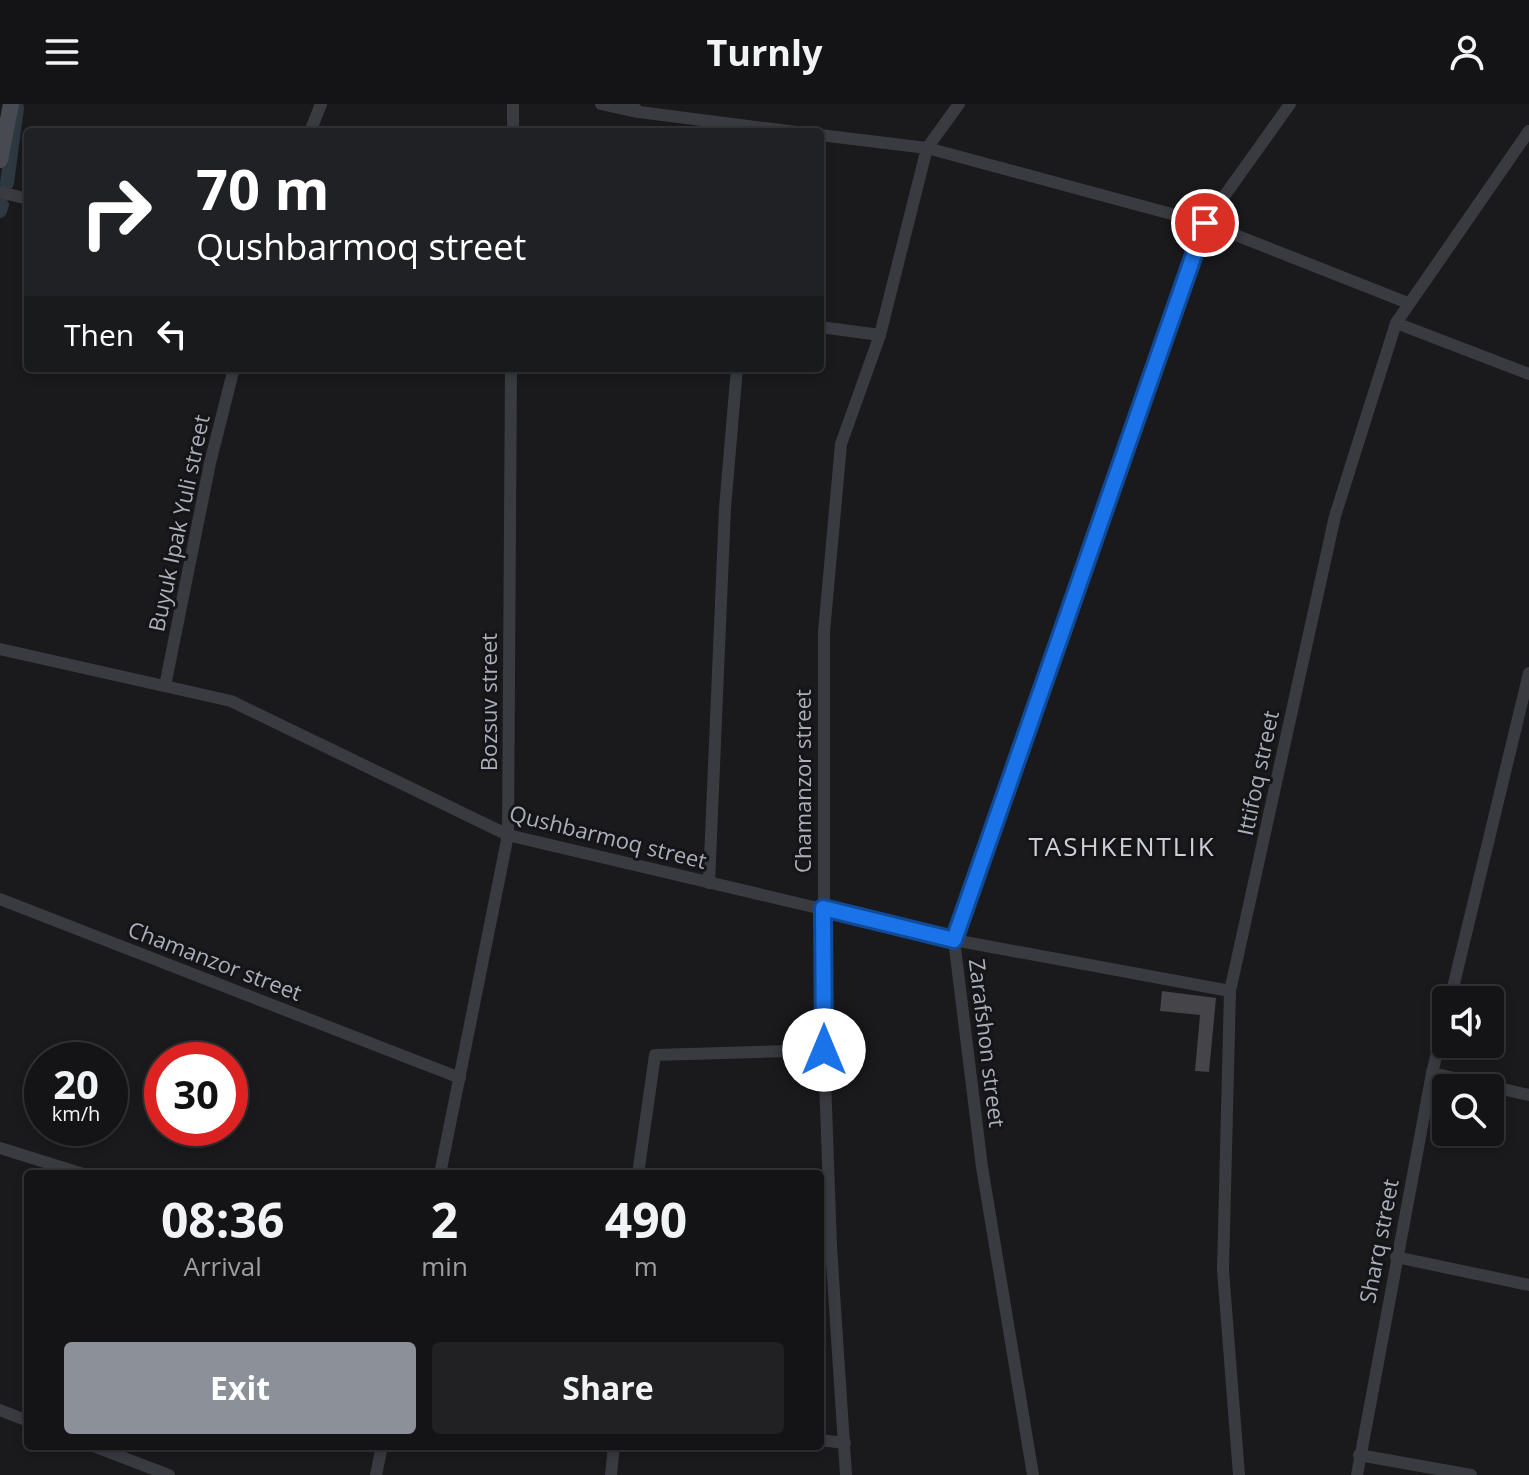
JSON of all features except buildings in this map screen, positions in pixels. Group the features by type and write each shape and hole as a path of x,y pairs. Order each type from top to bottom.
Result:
{"street":[{"path":"0,160 11,104"},
{"path":"312,128 321,104"},
{"path":"513,104 513,128"},
{"path":"601,104 769,128"},
{"path":"927,148 959,104"},
{"name":"Zarafshon street","path":"1033,1475 982,1167 954,940 1205,223 1290,104"},
{"name":"Ittifoq street","path":"1239,1475 1223,1270 1230,991 1335,516 1396,323 1529,131"},
{"path":"824,135 927,148 1205,223 1408,303"},
{"name":"Chamanzor street","path":"846,1475 826,1246 824,632 841,444 880,335 927,148"},
{"path":"0,192 24,198"},
{"path":"1396,323 1529,374"},
{"path":"824,328 880,335"},
{"name":"Buyuk Ipak Yuli street","path":"165,686 210,463 233,372"},
{"name":"Bozsuv street","path":"441,1170 508,835 511,372"},
{"path":"709,883 725,508 737,372"},
{"name":"Qushbarmoq street","path":"0,649 231,701 508,835 954,940 1230,991"},
{"path":"1453,986 1529,673"},
{"name":"Chamanzor street","path":"0,899 460,1078"},
{"path":"639,1170 655,1055 824,1050"},
{"name":"Sharq street","path":"1357,1475 1436,1058"},
{"path":"1432,1073 1529,1095"},
{"path":"0,1148 70,1170"},
{"path":"1396,1257 1529,1285"},
{"path":"0,1410 24,1419"},
{"path":"824,1440 845,1443"},
{"path":"103,1450 169,1475"},
{"path":"376,1475 381,1450"},
{"path":"611,1475 614,1450"},
{"path":"1359,1455 1471,1475"}],"waterway":[{"path":"7,183 17,108"},
{"path":"0,211 2,205"}],"district":[{"name":"TASHKENTLIK","path":"1122,847"}],"route":[{"path":"824,1050 823,908 954,940 1205,223"}]}
